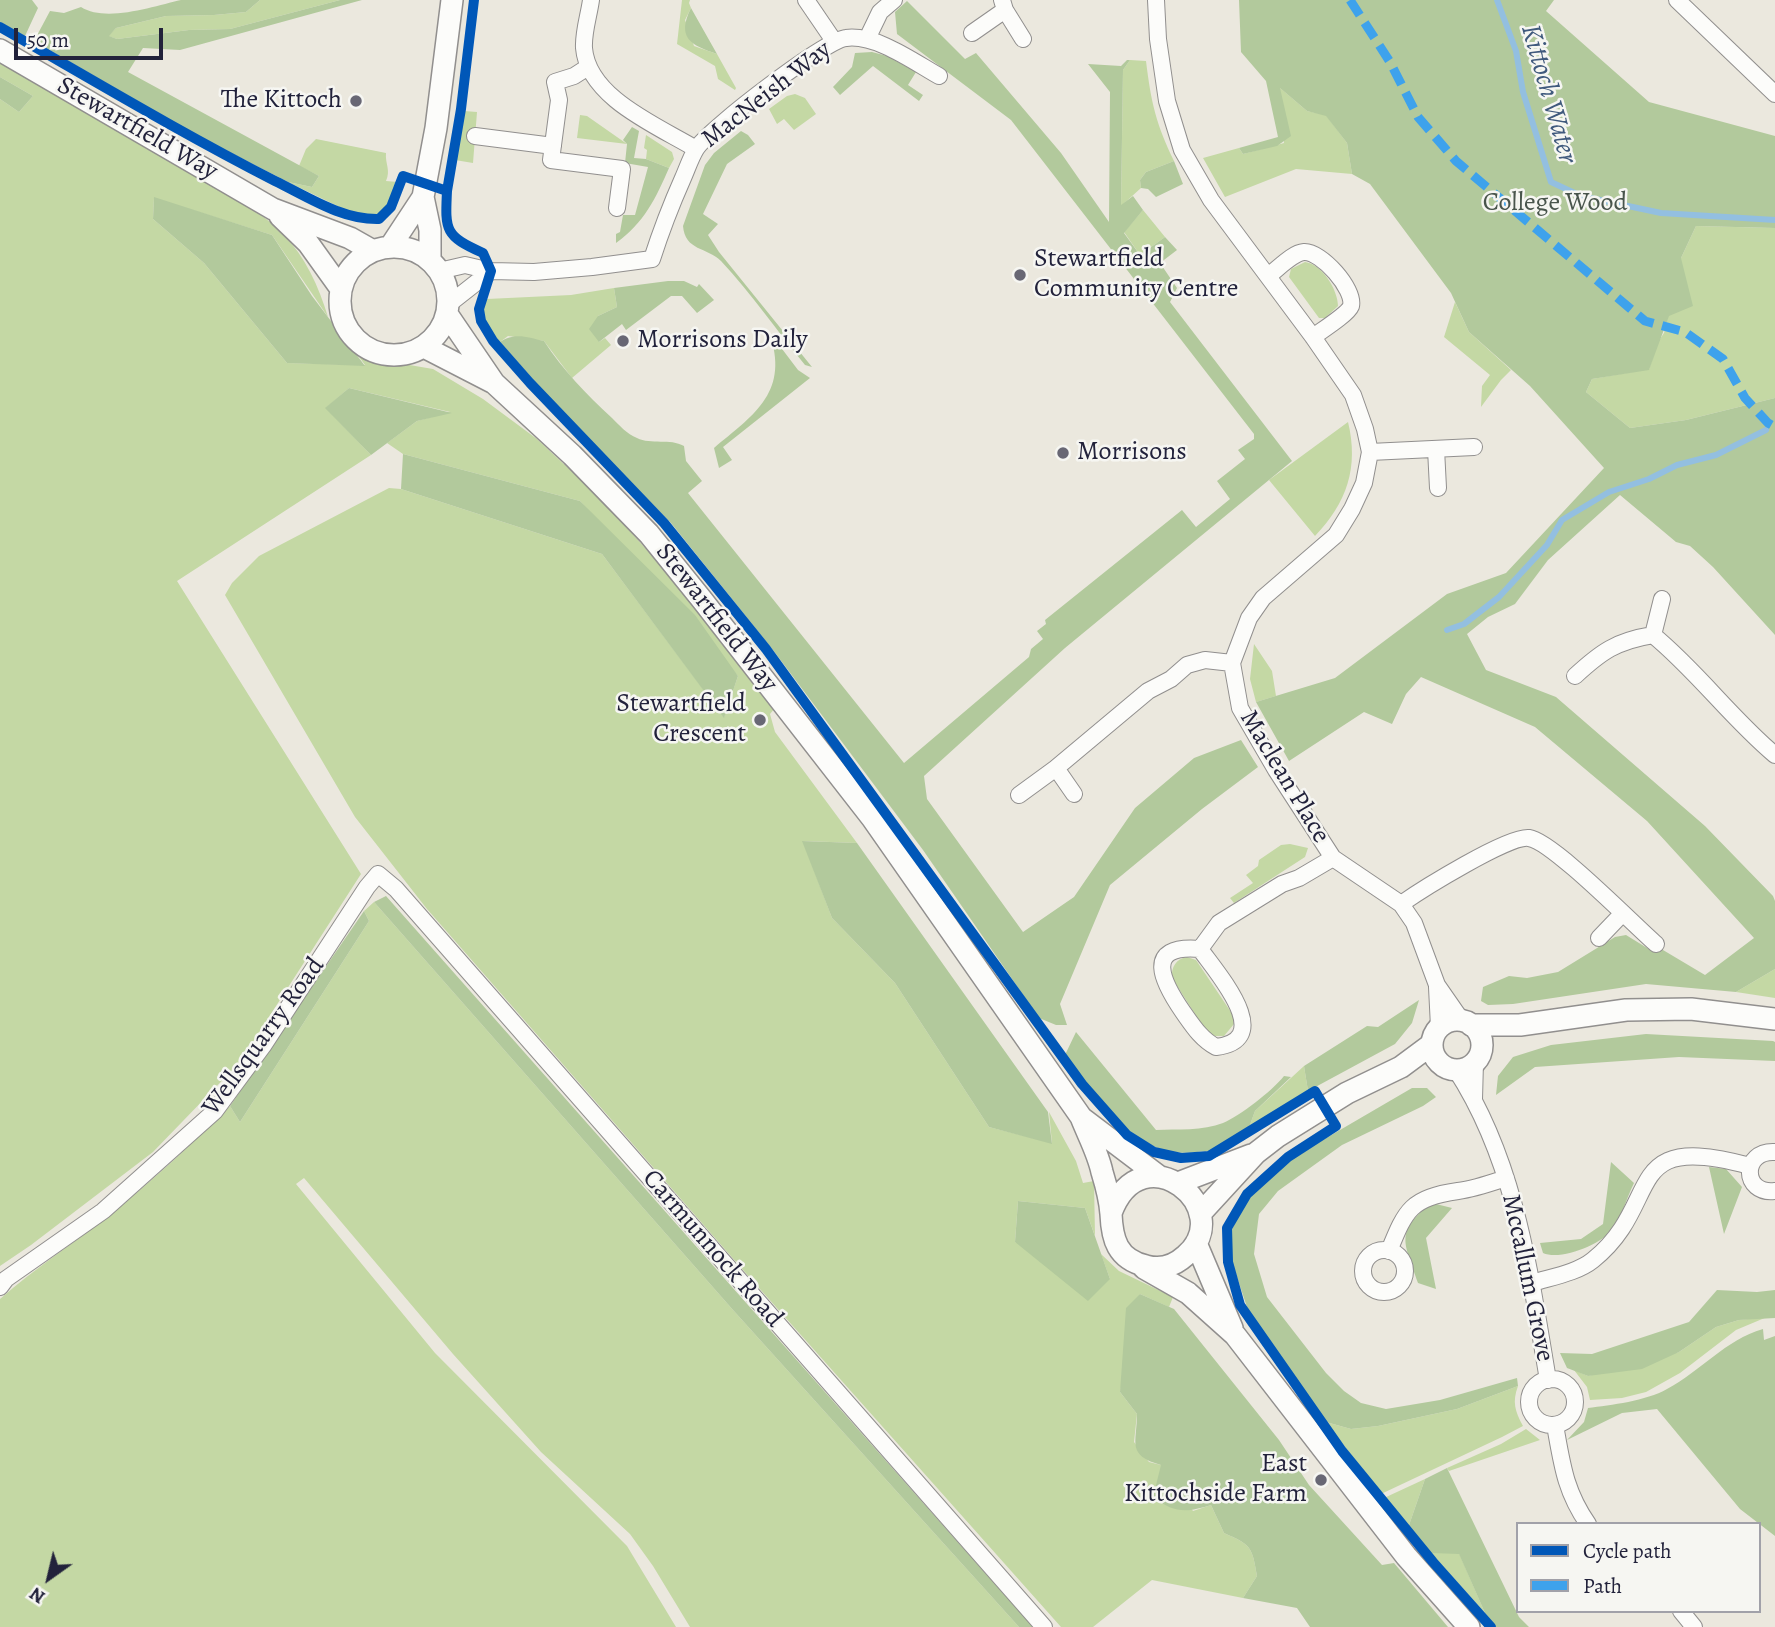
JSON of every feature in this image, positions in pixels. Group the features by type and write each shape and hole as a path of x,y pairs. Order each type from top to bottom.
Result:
{"street":[{"path":"434,265 423,197 436,128 452,0"},
{"path":"591,0 584,46 588,67 602,89 631,111 696,149"},
{"path":"806,0 834,41"},
{"path":"867,38 880,12 894,0"},
{"path":"1019,795 1056,768 1148,691 1171,679 1187,665 1205,660 1232,663 1249,618 1263,598 1336,535 1364,483 1370,452 1353,395 1211,200 1182,150 1167,102 1158,39 1156,0"},
{"path":"1677,0 1775,94"},
{"path":"972,33 1003,5 1023,39"},
{"name":"MacNeish Way","path":"434,265 534,272 652,258 696,149 714,130 795,66 834,41 846,37 867,38 904,55 939,76"},
{"name":"Stewartfield Way","path":"0,50 273,209 382,249"},
{"path":"588,67 574,76 555,82 559,100 551,160 622,169 617,208"},
{"path":"475,136 553,146"},
{"path":"382,249 415,251 434,265 445,282 448,309 439,333 424,347 397,355 369,349 348,330 340,304 341,289 353,266 382,249 423,197"},
{"name":"Stewartfield Way","path":"273,209 309,243 341,289"},
{"path":"1268,276 1296,255 1304,252 1316,253 1350,293 1351,306 1346,312 1313,337"},
{"path":"448,309 491,271"},
{"name":"Stewartfield Way","path":"448,309 494,383 572,455 649,534 872,818 1081,1117 1102,1168 1111,1213"},
{"name":"Stewartfield Way","path":"424,347 494,383"},
{"path":"1370,452 1474,447"},
{"path":"1436,449 1438,488"},
{"path":"1653,635 1662,599"},
{"path":"1574,676 1610,647 1629,639 1653,635 1677,655 1746,731 1775,755"},
{"name":"Maclean Place","path":"1232,663 1240,708 1333,858 1401,904 1414,923 1437,985 1454,1052"},
{"path":"1056,768 1074,794"},
{"path":"1401,904 1506,842 1526,837 1540,841 1560,856 1656,944"},
{"path":"1200,949 1219,923 1282,884 1299,878 1333,858"},
{"name":"Wellsquarry Road","path":"0,1287 6,1279 103,1211 215,1111 263,1046 378,874"},
{"name":"Carmunnock Road","path":"378,874 396,889 1044,1627"},
{"path":"1599,938 1622,914"},
{"path":"1188,948 1200,949 1238,1005 1244,1020 1243,1029 1237,1039 1228,1045 1216,1047 1199,1035 1167,989 1162,975 1163,963 1168,955 1188,948"},
{"name":"Maclean Place","path":"1437,985 1466,1023"},
{"path":"1454,1052 1452,1021 1520,1025 1626,1010 1691,1009 1775,1019"},
{"path":"1454,1052 1481,1040 1466,1023"},
{"path":"1200,1214 1256,1153 1347,1093 1401,1067 1454,1052 1520,1025"},
{"name":"Mccallum Grove","path":"1454,1052 1506,1178 1521,1225 1548,1380"},
{"name":"Stewartfield Way","path":"1081,1117 1169,1180"},
{"path":"1775,1152 1763,1152 1755,1157 1750,1166 1754,1185 1762,1191 1775,1191"},
{"path":"1256,1153 1169,1180 1147,1177 1134,1182 1116,1200 1111,1213 1113,1238 1119,1249 1138,1264 1188,1293 1235,1335 1406,1556 1469,1627"},
{"path":"1532,1283 1590,1263 1600,1254 1623,1227 1644,1183 1670,1158 1715,1156 1750,1166"},
{"path":"1389,1251 1406,1215 1424,1199 1506,1178"},
{"path":"1138,1264 1164,1267 1188,1254 1196,1243 1200,1214 1193,1196 1169,1180"},
{"path":"1196,1243 1235,1335"},
{"name":"Mccallum Grove","path":"1548,1380 1564,1383 1574,1396 1572,1414 1564,1422 1555,1425 1548,1425 1535,1417 1529,1403 1534,1388 1548,1380"},
{"path":"1555,1425 1566,1484 1577,1509 1587,1522"},
{"path":"1683,1613 1694,1627"}],"green space":[{"path":"0,0 32,0 38,8 25,36 0,22"},
{"path":"181,0 260,0 246,12 166,16 116,28 109,36 117,39 189,30 230,29 340,0 362,0 180,50 143,48 128,72 319,176 312,187 288,182 194,134 34,41 50,11 64,13 81,7 91,12 117,13"},
{"path":"260,0 340,0 230,29 189,30 117,39 108,36 116,28 166,16 246,12"},
{"path":"682,0 690,0 691,8 685,20 694,46 717,54 735,90 718,79 715,66 677,44"},
{"name":"College Wood","path":"1239,0 1554,0 1546,11 1649,102 1775,136 1775,228 1696,226 1681,258 1693,306 1669,316 1649,370 1592,379 1586,392 1630,428 1686,420 1775,398 1775,635 1713,567 1690,546 1676,542 1620,495 1548,560 1515,604 1488,617 1467,634 1486,670 1556,697 1705,826 1773,896 1775,969 1736,992 1646,984 1513,1004 1488,1005 1481,1001 1483,987 1509,976 1527,978 1558,972 1615,937 1626,935 1652,951 1663,950 1705,975 1754,938 1647,821 1535,727 1421,677 1406,694 1392,724 1364,712 1289,761 1256,702 1335,678 1447,594 1506,573 1604,468 1530,386 1469,332 1451,293 1370,184 1352,174 1347,143 1326,116 1307,111 1280,88 1291,136 1277,146 1243,154 1239,148 1278,137 1266,81 1241,52"},
{"path":"907,1 965,59 976,53 1061,153 1109,222 1110,92 1088,64 1121,66 1130,60 1123,70 1121,205 1133,196 1143,210 1124,233 1140,255 1165,237 1177,250 1160,263 1177,288 1170,302 1292,461 1065,648 924,776 927,799 1023,932 1074,897 1135,808 1194,758 1241,740 1258,767 1110,885 1060,1004 1067,1025 1056,1025 1039,1018 923,850 773,650 671,523 559,409 500,342 516,336 544,341 575,381 627,432 642,440 673,442 684,446 686,461 702,481 688,493 904,763 1029,657 1031,649 1043,639 1037,631 1046,624 1045,620 1182,510 1196,527 1230,499 1217,481 1245,459 1238,450 1254,439 1254,434 1011,120 897,34 895,12"},
{"path":"691,8 717,54 689,39 685,27"},
{"path":"872,52 887,56 916,72 908,85 923,95 919,101 873,66 840,95 833,87 852,67 855,53"},
{"path":"1130,60 1146,61 1155,113 1174,161 1146,172 1140,180 1141,188 1121,206 1123,70"},
{"path":"0,63 248,205 283,234 310,272 328,317 272,235 154,198 153,219 204,263 287,363 365,365 354,350 380,360 433,369 483,399 537,439 600,498 665,570 775,708 770,714 775,732 857,843 803,841 832,918 895,983 989,1127 1052,1143 1049,1112 1076,1161 1083,1183 1094,1181 1095,1236 1085,1208 1018,1201 1015,1242 1110,1279 1101,1254 1119,1271 1173,1297 1169,1307 1140,1294 1120,1392 1137,1414 1134,1442 1149,1462 1161,1465 1193,1511 1211,1505 1224,1533 1249,1548 1257,1576 1243,1598 1152,1580 1093,1627 1061,1627 427,909 355,817 225,595 232,583 259,556 389,488 401,489 602,554 724,717 738,676 580,501 403,454 387,443 417,421 450,412 349,388 326,408 371,455 177,581 361,874 240,1062 153,1152 0,1266 0,99 19,112 33,96 0,77"},
{"path":"0,77 33,96 19,112 0,99"},
{"path":"1279,87 1307,111 1326,115 1347,143 1352,174 1296,169 1225,197 1203,158 1239,148 1243,154 1284,143"},
{"path":"795,94 805,98 816,114 794,130 784,119 777,124 769,109 787,96"},
{"path":"464,111 477,112 473,163 455,160"},
{"path":"580,115 587,116 627,144 577,138"},
{"path":"632,127 639,131 634,158 646,159 669,168 648,209 634,227 616,243 616,234 620,232 623,215 635,215 648,167 625,163 627,144 623,140"},
{"path":"741,131 755,144 727,164 703,214 718,224 708,235 812,367 805,365 721,261 692,244 685,234 683,226 705,165 714,153"},
{"path":"646,135 672,152 674,159 669,168 646,159"},
{"path":"316,139 386,153 386,181 398,182 387,206 378,215 358,216 288,182 312,187 319,176 299,166 306,149"},
{"path":"1174,161 1183,184 1156,197 1148,189 1141,188 1140,180 1146,172"},
{"path":"154,197 272,235 312,296 365,366 287,363 204,263 153,219"},
{"path":"1143,210 1165,237 1140,255 1124,232"},
{"path":"1696,226 1775,228 1775,398 1686,420 1630,428 1586,392 1592,379 1649,369 1664,333 1681,258"},
{"path":"1305,262 1323,273 1335,293 1338,306 1325,318 1319,318 1289,277 1291,269"},
{"path":"684,281 697,287 699,284 714,300 697,313 682,296 671,296 626,330 622,324 599,342 589,329 598,316 617,307 614,288"},
{"path":"614,288 617,307 598,316 599,342 605,338 611,345 572,378 544,341 508,336 500,342 483,317 487,299 571,295"},
{"path":"1455,302 1469,332 1511,370 1481,407 1482,386 1490,375 1444,337"},
{"path":"773,337 798,370 810,378 723,447 732,460 719,468 714,448 753,414 770,389 775,374"},
{"path":"349,388 452,413 417,421 371,455 325,408"},
{"path":"1348,422 1352,454 1348,484 1335,511 1315,536 1269,480"},
{"path":"403,454 580,501 695,615 738,676 724,718 602,554 401,489"},
{"path":"1254,644 1272,671 1276,696 1256,702 1250,679"},
{"path":"802,841 857,843 1048,1112 1052,1144 989,1127 895,983 832,918"},
{"path":"1281,845 1308,848 1305,857 1234,903 1230,898 1253,883 1246,875 1258,866 1259,860"},
{"path":"386,896 1033,1627 1019,1627 733,1310 374,902"},
{"path":"374,902 733,1310 1019,1627 690,1627 630,1534 541,1452 453,1354 304,1178 296,1184 435,1353 627,1546 676,1627 0,1627 0,1299 126,1201 172,1162 230,1106 240,1122 369,921 364,911"},
{"path":"364,911 369,921 240,1122 230,1106"},
{"path":"1187,957 1196,960 1233,1015 1234,1024 1224,1036 1207,1033 1172,978 1175,964"},
{"path":"1775,969 1775,998 1736,992"},
{"path":"1419,1000 1412,1023 1395,1044 1308,1091 1304,1066 1367,1026 1378,1027"},
{"path":"1076,1032 1156,1130 1199,1128 1223,1123 1272,1089 1284,1076 1291,1077 1255,1111 1247,1133 1211,1151 1175,1152 1155,1147 1137,1137 1105,1107 1065,1055"},
{"path":"1646,1034 1773,1041 1775,1061 1679,1057 1535,1067 1496,1095 1498,1076 1513,1057 1551,1045"},
{"path":"1304,1066 1308,1091 1247,1133 1255,1111"},
{"path":"1412,1088 1427,1088 1436,1097 1423,1106 1342,1145 1278,1191 1259,1214 1254,1254 1267,1297 1326,1373 1361,1403 1386,1409 1440,1400 1517,1378 1518,1386 1457,1409 1351,1429 1326,1422 1249,1313 1232,1262 1232,1229 1248,1197 1292,1158"},
{"path":"1611,1162 1634,1183 1613,1229 1608,1235 1581,1250 1560,1255 1543,1253 1540,1243 1581,1239 1603,1224"},
{"path":"1709,1167 1726,1169 1742,1187 1724,1234"},
{"path":"1018,1201 1085,1208 1110,1279 1088,1301 1015,1242"},
{"path":"1432,1203 1452,1208 1426,1238 1436,1289 1418,1283 1406,1248 1407,1231 1412,1222"},
{"path":"1717,1290 1775,1290 1775,1318 1739,1320 1716,1327 1679,1352 1642,1369 1588,1376 1567,1368 1560,1353 1592,1354 1689,1322"},
{"path":"1140,1294 1174,1309 1279,1440 1309,1485 1382,1565 1394,1563 1448,1627 1310,1627 1297,1608 1243,1598 1257,1576 1249,1548 1224,1533 1211,1505 1180,1510 1153,1497 1161,1465 1142,1457 1136,1447 1137,1414 1120,1392 1126,1308"},
{"path":"1767,1317 1736,1330 1680,1373 1646,1392 1622,1398 1590,1400 1587,1387 1574,1370 1588,1376 1679,1352 1716,1327 1739,1320"},
{"path":"1763,1329 1764,1340 1775,1336 1775,1536 1761,1525 1761,1522 1757,1522 1740,1509 1657,1409 1622,1413 1567,1440 1584,1422 1588,1408 1628,1402 1659,1393 1749,1334"},
{"path":"1518,1386 1515,1406 1523,1426 1381,1494 1326,1422 1351,1429 1378,1426 1457,1409"},
{"path":"1526,1429 1540,1440 1449,1471 1447,1468 1501,1444"},
{"path":"1447,1468 1516,1613 1529,1627 1496,1627 1485,1613 1459,1554 1431,1553 1408,1528 1425,1479"},
{"path":"1425,1479 1408,1528 1384,1498"},
{"path":"1431,1553 1459,1553 1485,1613"}],"waterway":[{"name":"Kittoch Water","path":"1497,0 1516,51 1523,92 1551,182 1581,196 1661,213 1775,220"},
{"path":"1447,630 1464,624 1499,597 1547,545 1562,520 1609,492 1649,479 1677,465 1716,455 1766,430"}],"marked path":[{"path":"1350,0 1390,62 1418,117 1456,161 1645,321 1685,332 1723,359 1745,398 1775,427"}],"cycle path":[{"path":"447,191 461,109 474,0"},
{"path":"0,27 205,144 339,212 379,219 391,207 403,176 447,191 446,215 450,231 461,242 483,253 491,271 479,309 481,321 493,341 664,523 766,649 1082,1084 1127,1135 1154,1152 1181,1158 1209,1156 1315,1091 1336,1126 1288,1157 1247,1194 1227,1228 1228,1262 1240,1305 1342,1451 1433,1562 1491,1627"}],"place":[{"name":"The Kittoch","path":"356,101"},
{"name":"Stewartfield Community Centre","path":"1020,275"},
{"name":"Morrisons Daily","path":"623,341"},
{"name":"Morrisons","path":"1063,453"},
{"name":"Stewartfield Crescent","path":"760,720"},
{"name":"East Kittochside Farm","path":"1321,1480"}]}
